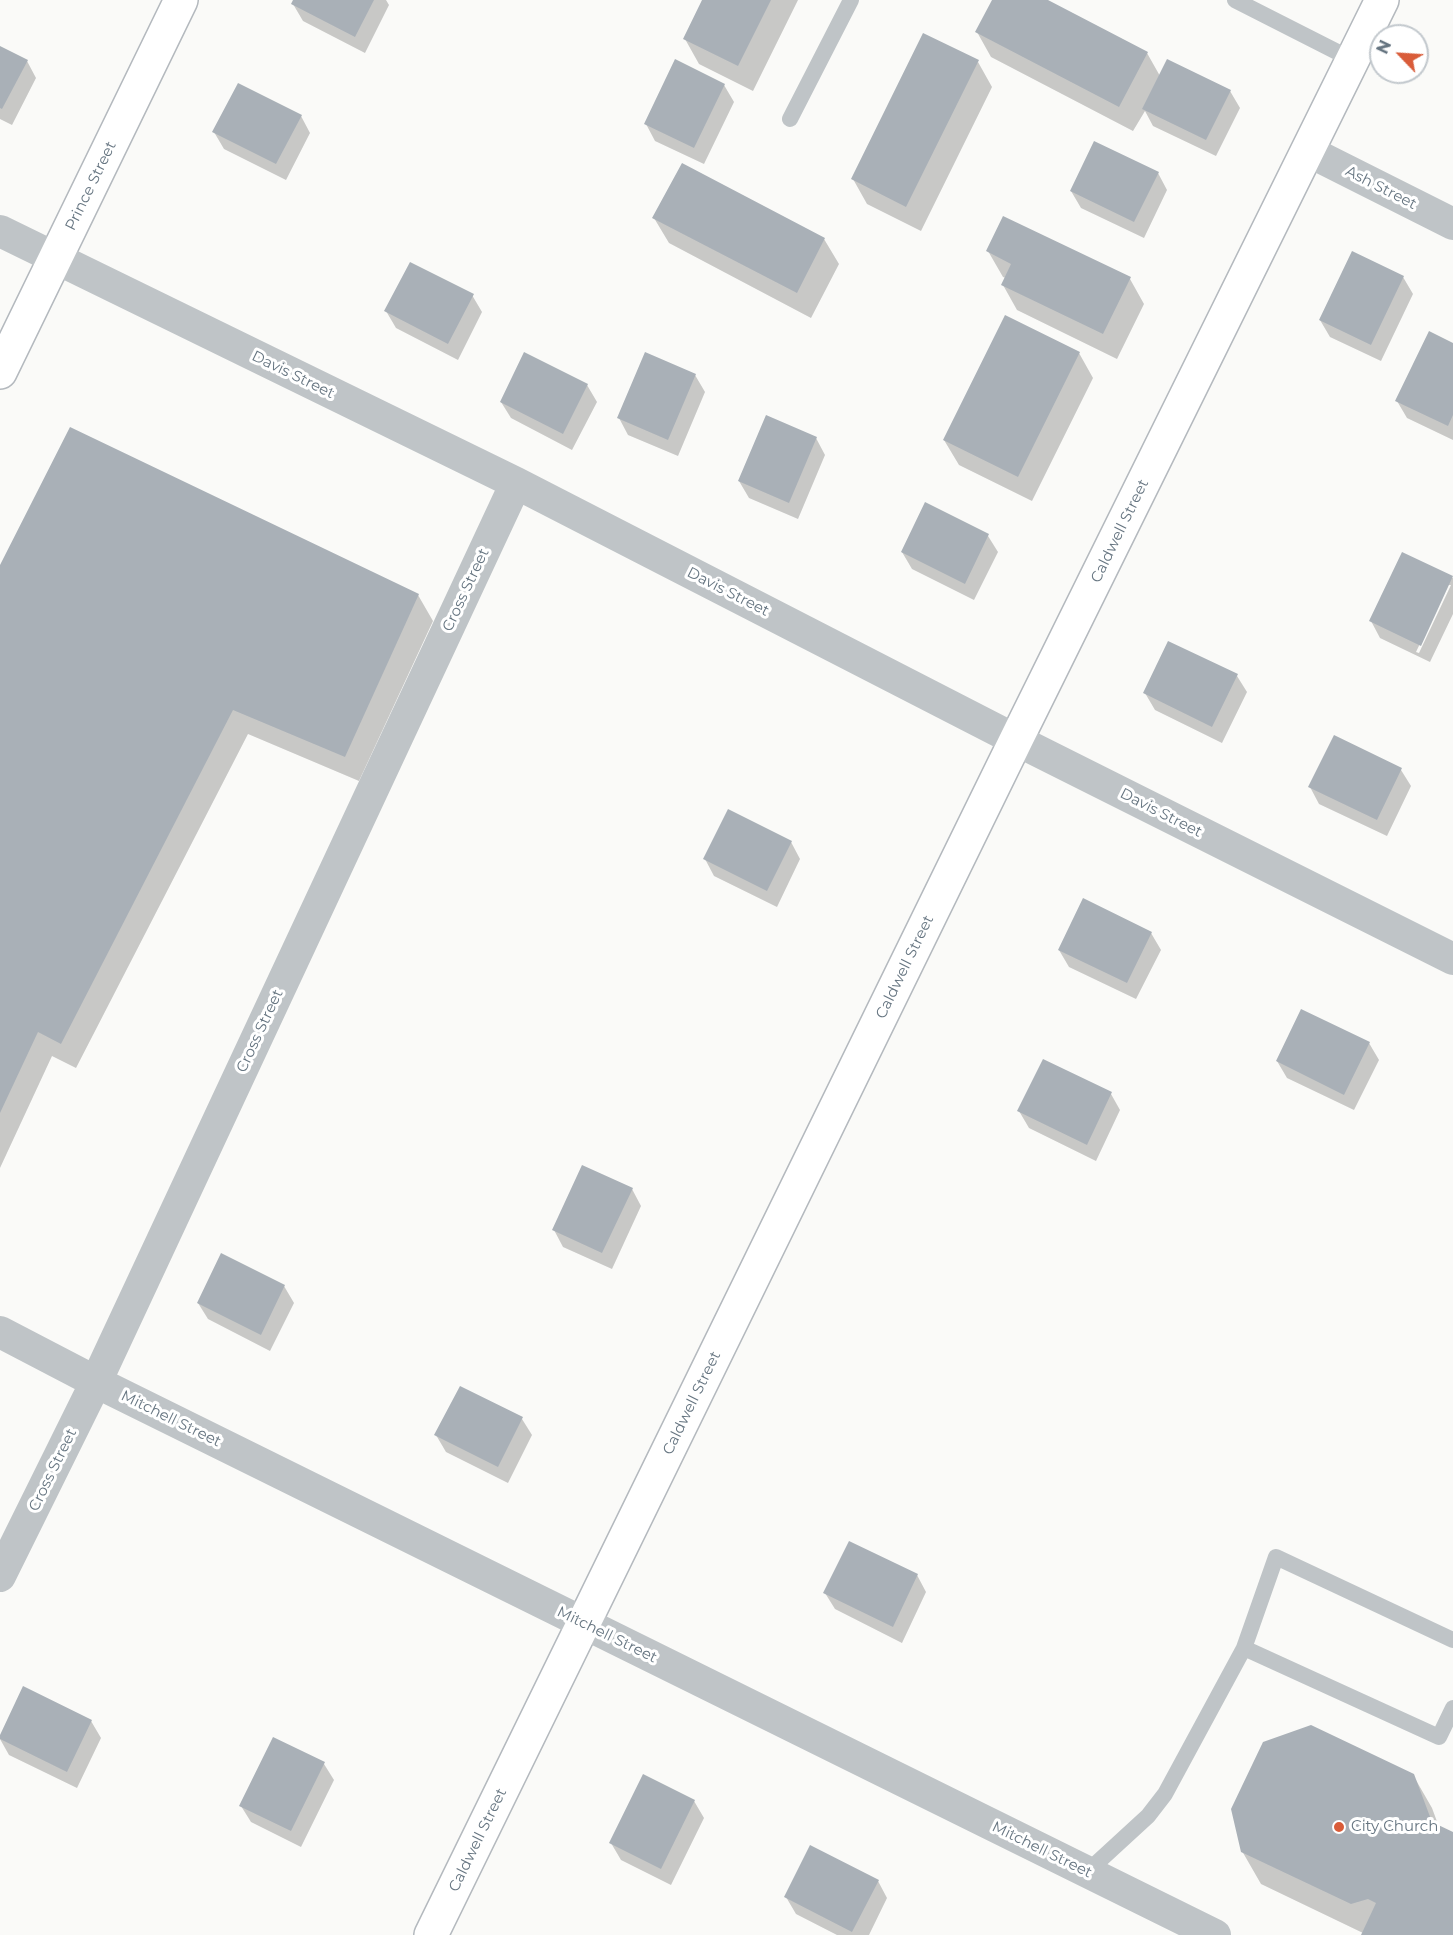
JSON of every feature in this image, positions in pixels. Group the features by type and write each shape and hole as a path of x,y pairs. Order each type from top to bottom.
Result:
{"main road":[{"name":"Prince Street","path":"0,372 181,0"},
{"name":"Caldwell Street","path":"431,1935 1016,740 1382,0"}],"street":[{"name":"Ash Street","path":"1308,151 1453,224"},
{"name":"Davis Street","path":"0,231 516,483 1016,740 1453,959"},
{"name":"Cross Street","path":"0,1576 96,1382 516,483"},
{"name":"Mitchell Street","path":"0,1332 96,1382 1215,1935"}],"lane":[{"path":"790,119 852,0"},
{"path":"1235,0 1353,60"},
{"path":"1087,1872 1148,1816 1165,1794 1244,1648 1276,1557 1453,1640"},
{"path":"1244,1648 1439,1737 1453,1708"}],"building":[{"path":"293,0 374,0 355,37 291,4"},
{"path":"702,0 771,0 738,66 683,39"},
{"path":"992,0 1048,0 1148,52 1119,107 975,32"},
{"path":"923,33 979,60 906,207 851,179"},
{"path":"0,46 28,60 2,109 0,108"},
{"path":"675,59 725,84 694,148 644,124"},
{"path":"1167,59 1231,90 1206,140 1142,109"},
{"path":"238,83 302,115 276,164 212,132"},
{"path":"1094,141 1159,172 1134,222 1070,191"},
{"path":"682,163 825,238 797,293 652,218"},
{"path":"1003,216 1131,277 1103,334 1001,285 1011,264 986,251"},
{"path":"1352,251 1404,276 1371,345 1319,320"},
{"path":"410,262 474,294 448,344 384,311"},
{"path":"1005,315 1080,352 1018,477 943,440"},
{"path":"1429,331 1453,343 1453,415 1448,426 1395,401"},
{"path":"524,352 588,384 563,434 500,402"},
{"path":"645,352 696,374 668,440 617,418"},
{"path":"766,415 817,437 789,503 738,481"},
{"path":"70,427 419,594 345,757 233,710 61,1044 38,1032 0,1113 0,565"},
{"path":"925,502 989,534 965,584 901,552"},
{"path":"1402,552 1453,576 1421,646 1369,621"},
{"path":"1168,641 1238,674 1212,727 1143,693"},
{"path":"1334,735 1402,768 1377,820 1308,787"},
{"path":"728,809 792,841 767,891 703,859"},
{"path":"1083,898 1152,932 1127,983 1058,950"},
{"path":"1301,1009 1370,1042 1344,1095 1276,1061"},
{"path":"1043,1059 1112,1092 1087,1145 1017,1111"},
{"path":"582,1165 633,1188 602,1253 552,1230"},
{"path":"221,1253 285,1285 261,1335 197,1303"},
{"path":"460,1386 523,1417 498,1467 434,1435"},
{"path":"849,1541 918,1574 893,1627 823,1593"},
{"path":"23,1686 92,1720 67,1772 0,1739"},
{"name":"City Church","path":"1311,1725 1414,1774 1432,1822 1453,1832 1453,1935 1361,1935 1376,1903 1368,1899 1351,1904 1241,1852 1231,1809 1263,1742"},
{"path":"273,1737 325,1762 291,1831 239,1806"},
{"path":"643,1774 695,1800 661,1869 609,1843"},
{"path":"810,1845 879,1880 852,1932 784,1897"}],"place":[{"name":"City Church","path":"1339,1827"}]}
